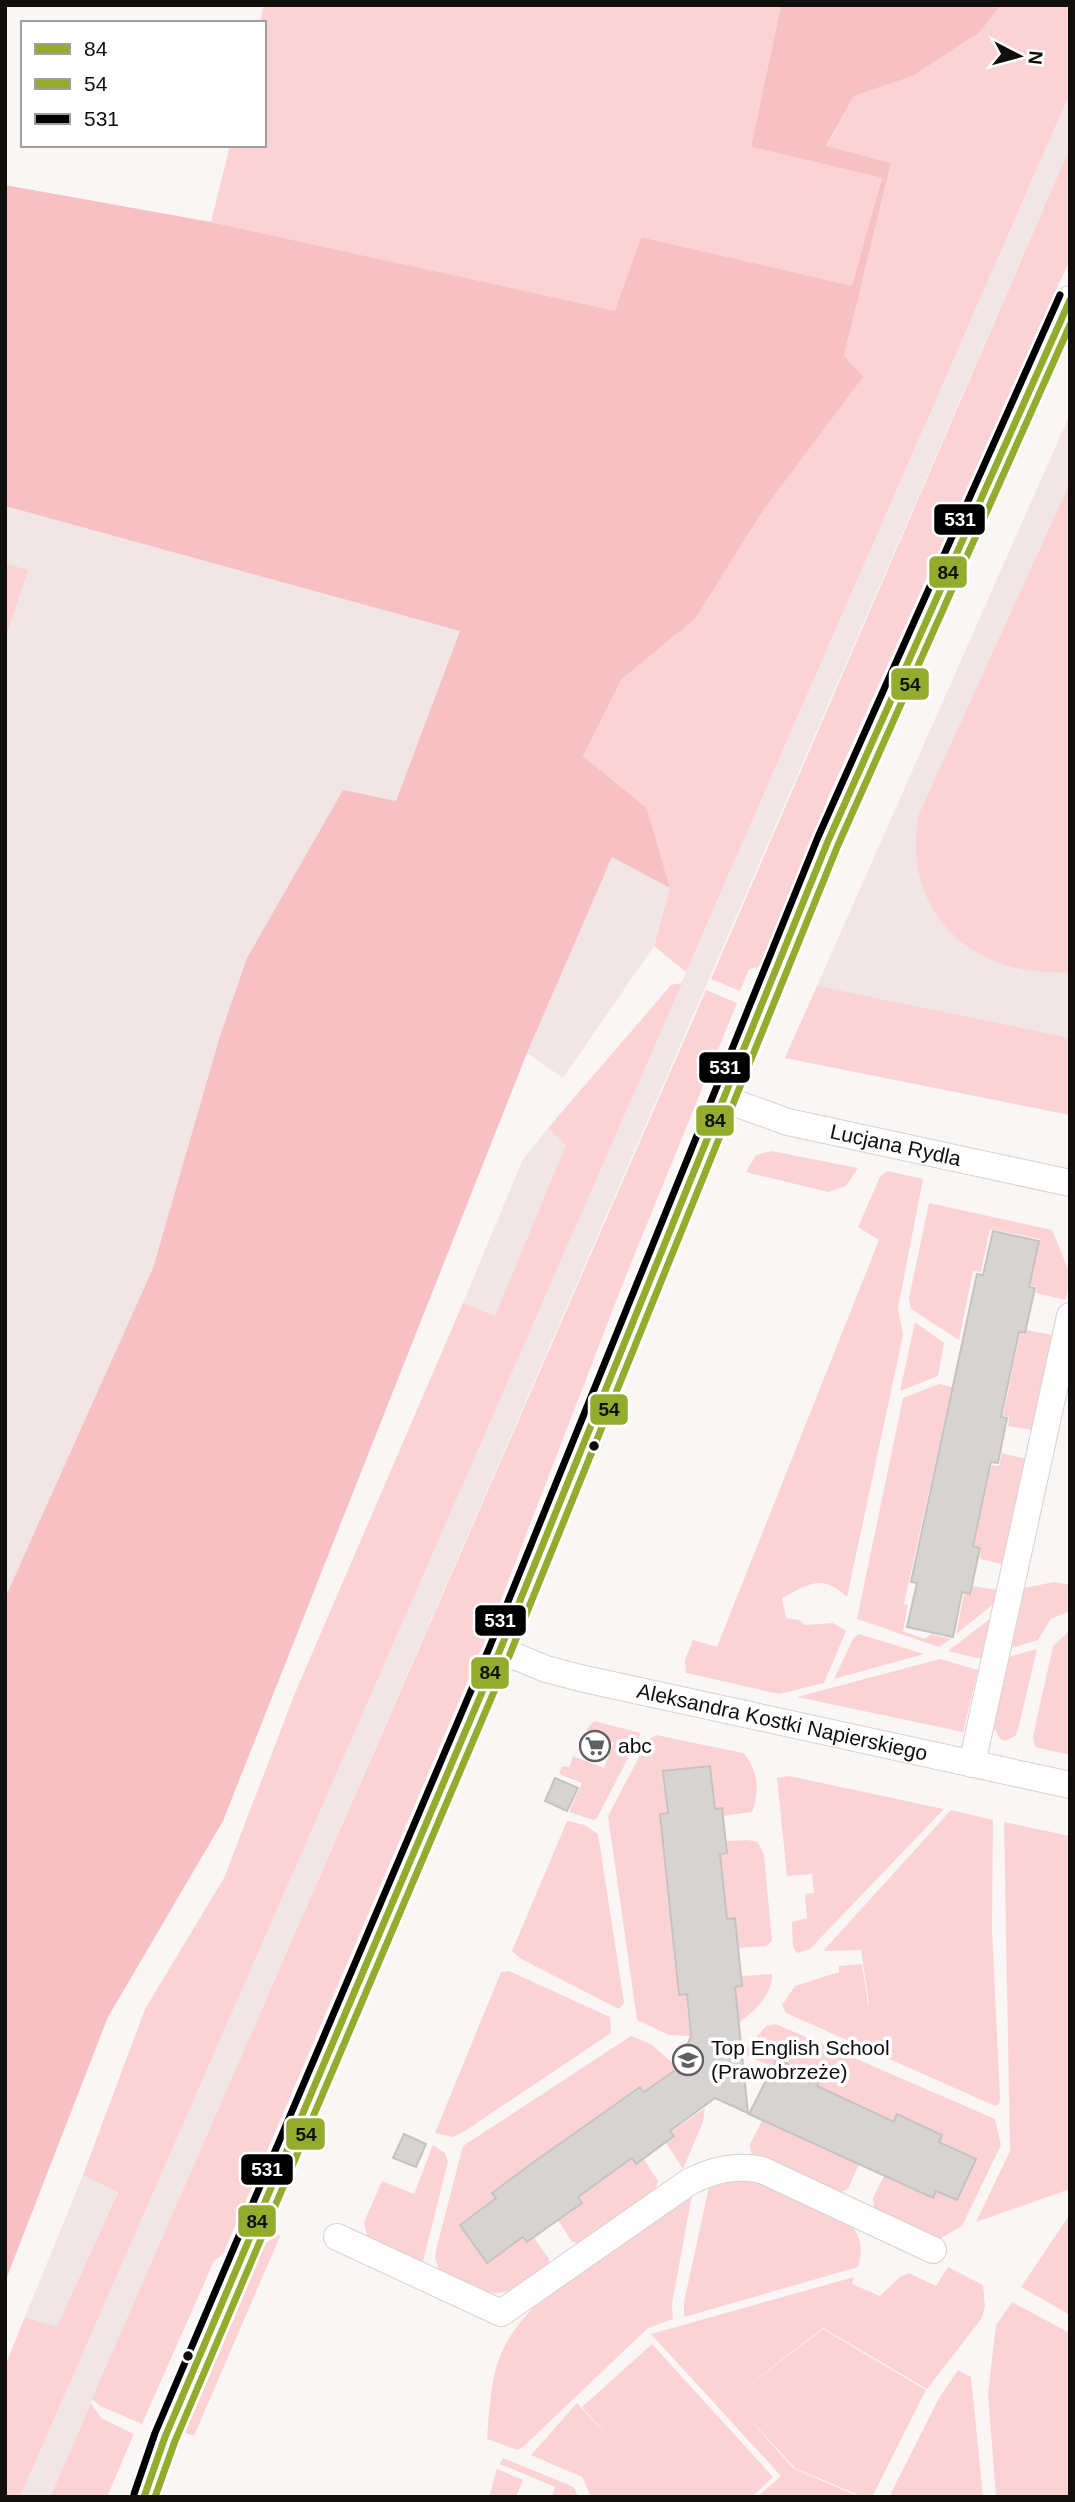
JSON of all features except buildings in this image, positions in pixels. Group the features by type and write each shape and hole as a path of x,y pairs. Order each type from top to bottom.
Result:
{"street":[{"path":"144,2497 165,2437 499,1650 847,798 1070,299"},
{"name":"Lucjana Rydla","path":"724,1099 788,1122 1070,1183"},
{"path":"972,1764 1070,1316"},
{"name":"Aleksandra Kostki Napierskiego","path":"499,1650 546,1669 580,1678 1070,1785"},
{"path":"337,2237 501,2313 689,2182 721,2169 750,2167 762,2170 933,2250"}],"shaded area":[{"path":"264,5 781,5 751,147 882,178 852,287 641,237 616,312 211,222 230,147 266,147 266,21 260,21"},
{"path":"781,5 1001,5 980,32 913,76 854,96 826,146 891,163 844,356 863,377 764,509 696,618 622,679 583,756 647,808 670,888 612,857 527,1053 223,1821 108,2017 5,2282 5,1598 153,1268 219,1039 247,958 343,790 396,801 460,631 5,506 5,185 211,222 615,311 641,237 852,286 882,178 751,147"},
{"path":"1001,5 1070,5 1070,93 686,972 654,946 670,888 647,808 583,756 622,679 696,618 764,509 844,356 891,163 826,147 854,96 913,76 980,32"},
{"path":"1070,93 1070,147 50,2497 20,2497"},
{"path":"1070,147 1070,259 830,793 760,967 749,969 740,991 711,979"},
{"path":"1070,414 1070,1115 785,1058 817,986"},
{"path":"1070,483 1070,972 1035,971 1003,964 975,951 951,933 933,909 921,881 916,850 919,814"},
{"path":"5,506 460,631 396,801 219,1039 153,1268 5,1598 5,639 27,570 5,563"},
{"path":"5,563 28,570 5,639"},
{"path":"612,856 670,888 654,946 563,1078 527,1053"},
{"path":"682,983 20,2497 5,2497 5,2366 25,2317 57,2327 118,2192 83,2175 145,2009 224,1878 295,1693 463,1303 495,1316 566,1145 548,1128 671,985"},
{"path":"817,986 1070,1038 1070,1115 785,1058"},
{"path":"706,990 737,1003 625,1278 489,1631 223,2254 214,2261 142,2424 100,2406 92,2399"},
{"path":"548,1128 567,1145 495,1316 463,1303 522,1161"},
{"path":"771,1151 858,1168 846,1186 828,1192 746,1172 756,1155"},
{"path":"887,1171 923,1179 898,1308 903,1335 847,1597 830,1585 815,1583 782,1598 786,1618 799,1620 805,1625 833,1623 846,1631 824,1683 779,1694 686,1673 685,1660 693,1640 717,1647 879,1240 858,1227 880,1177"},
{"path":"929,1203 1052,1230 1070,1274 1066,1300 1036,1293 1037,1287 1030,1285 1040,1239 990,1229 981,1272 973,1271 959,1340 911,1309 909,1298"},
{"path":"915,1322 944,1343 938,1376 900,1391"},
{"path":"1027,1330 1052,1335 1032,1430 1008,1426 1009,1417 1003,1416 1020,1334 1025,1335"},
{"path":"939,1384 952,1387 904,1604 908,1605 903,1631 925,1639 931,1634 951,1639 939,1647 857,1619 903,1398"},
{"path":"1002,1453 1026,1459 1002,1564 980,1559 981,1547 974,1545 992,1465 999,1466"},
{"path":"1054,1582 1070,1585 1070,1611 1051,1619 1038,1640 1012,1648 1024,1588"},
{"path":"973,1586 997,1590 995,1603 956,1634 964,1594 971,1595"},
{"path":"991,1618 981,1659 948,1651"},
{"path":"1070,1630 1070,1755 1035,1747 1033,1736 1053,1646"},
{"path":"859,1634 924,1654 834,1679 854,1637"},
{"path":"1037,1649 1018,1730 1015,1736 1005,1741 1000,1739 994,1728 1008,1657"},
{"path":"940,1659 978,1670 963,1732 797,1697"},
{"path":"594,1721 641,1733 597,1818 593,1820 569,1812 582,1783 559,1774 562,1766 569,1767 573,1756 604,1768 614,1743 586,1730"},
{"path":"656,1735 743,1753 752,1766 756,1781 752,1812 723,1816 722,1807 716,1808 710,1765 663,1771 667,1813 660,1814 665,1861 674,1878 666,1880 672,1929 681,1947 673,1948 678,1995 686,1995 690,2036 669,2035 637,2020 608,1816 648,1740"},
{"path":"789,1776 944,1809 810,1949 797,1953 793,1947 792,1922 807,1918 805,1894 814,1893 812,1874 787,1876 777,1778"},
{"path":"951,1810 993,1820 992,1929 1000,2098 999,2104 995,2106 786,2013 782,2005 795,1986 839,1972 839,1966 862,1964 869,2004 861,1950 823,1951"},
{"path":"567,1821 585,1825 598,1834 624,2003 619,2009 521,1959 512,1951"},
{"path":"1004,1822 1070,1836 1070,2189 976,2222 1010,2151"},
{"path":"726,1841 758,1842 764,1855 772,1941 766,1946 739,1948 735,1918 727,1919 720,1855 727,1854"},
{"path":"509,1971 610,2017 611,2033 465,2131 453,2137 435,2133 501,1972"},
{"path":"772,1974 766,1996 739,2023 735,1988 743,1987 741,1976"},
{"path":"776,2024 995,2119 1001,2145 962,2226 934,2239 874,2209 873,2198 884,2176 932,2198 936,2191 957,2201 976,2158 940,2141 942,2134 898,2114 894,2121 817,2086 820,2079 777,2059 772,2067 743,2053 766,2026"},
{"path":"631,2036 651,2044 677,2067 645,2091 640,2086 600,2115 589,2131 584,2126 491,2192 495,2198 459,2224 487,2263 523,2238 527,2243 534,2238 549,2259 548,2268 518,2287 496,2293 486,2292 441,2275 435,2259 436,2250 463,2146"},
{"path":"705,2108 703,2122 683,2169 666,2143 675,2136 672,2131"},
{"path":"762,2121 809,2141 851,2153 849,2160 859,2164 848,2189 841,2192 831,2190 751,2153 750,2144"},
{"path":"433,2145 445,2153 448,2162 422,2265 368,2241 364,2222 382,2181 414,2194"},
{"path":"632,2159 636,2164 644,2159 658,2181 655,2191 579,2243 572,2242 558,2220 583,2203 579,2197"},
{"path":"83,2175 118,2191 57,2328 25,2317"},
{"path":"756,2179 850,2224 860,2244 858,2267 684,2317 684,2302 710,2182"},
{"path":"692,2195 672,2304 673,2319 648,2328 523,2447 518,2450 487,2439 494,2376 506,2344 516,2328 546,2296"},
{"path":"1070,2214 1070,2315 1021,2287"},
{"path":"281,2234 194,2436 185,2433 266,2243"},
{"path":"948,2267 983,2285 985,2306 982,2318 927,2389 823,2328 731,2399 823,2329 926,2390 872,2497 863,2497 795,2468 744,2413 793,2468 860,2497 757,2497 781,2476 651,2334 854,2277 852,2284 880,2296 900,2277 909,2273 936,2286"},
{"path":"1012,2302 1070,2333 1070,2497 996,2497 988,2394 996,2325"},
{"path":"652,2344 773,2477 752,2497 591,2497 582,2477 531,2455 577,2403 612,2441 582,2407"},
{"path":"958,2370 971,2377 983,2497 889,2497 939,2398"},
{"path":"91,2403 101,2418 134,2434 107,2497 50,2497"},
{"path":"503,2458 574,2487 578,2497 552,2497 555,2487 500,2464"},
{"path":"497,2469 523,2480 516,2497 489,2497"}],"transit line":[{"name":"531","path":"134,2494 155,2433 490,1646 818,837 1060,295"},
{"name":"84","path":"144,2497 165,2437 500,1650 828,841 1070,300"},
{"name":"54","path":"155,2497 175,2441 510,1654 838,845 1070,325"}],"place":[{"name":"abc","path":"595,1746"},
{"name":"Top English School (Prawobrzeże)","path":"688,2060"}]}
